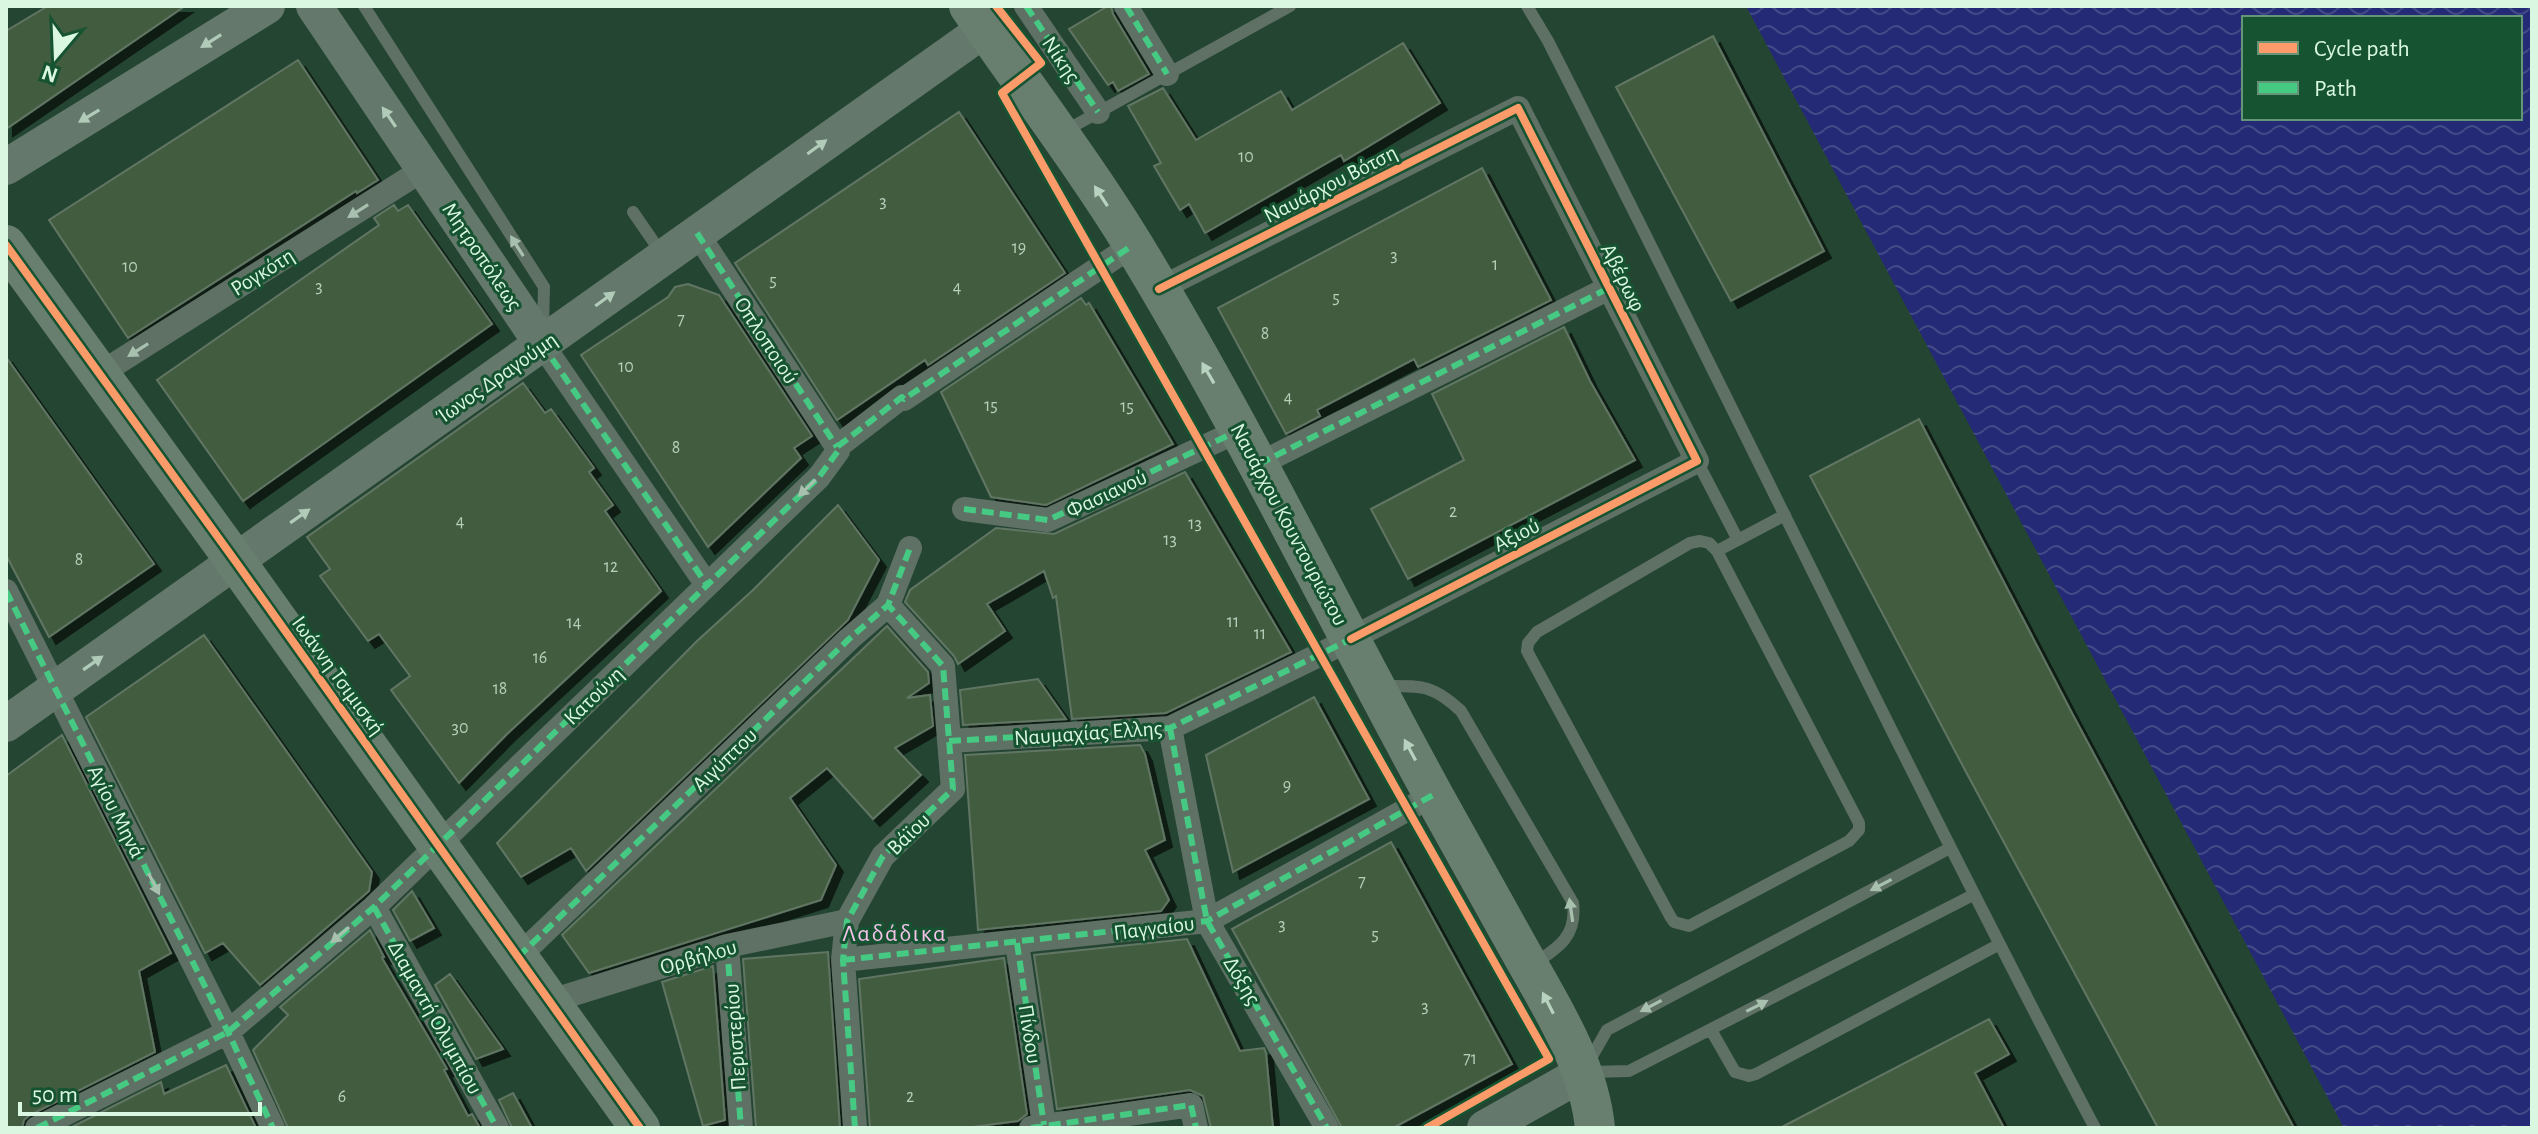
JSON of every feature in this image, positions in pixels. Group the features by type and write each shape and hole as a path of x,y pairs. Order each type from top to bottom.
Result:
{"main road":[{"path":"6,167 267,6"},
{"name":"Μητροπόλεως","path":"314,6 542,344"},
{"name":"Ίωνος Δραγούμη","path":"6,724 697,233 977,17"},
{"name":"Ναυάρχου Κουντουριώτου","path":"977,17 1060,133 1133,245 1249,447 1583,1073 1592,1101 1595,1128"},
{"name":"Ιωάννη Τσιμισκή","path":"6,245 101,373 640,1128"},
{"path":"1485,1128 1583,1073"}],"street":[{"name":"Νίκης","path":"1026,6 1098,112"},
{"path":"1126,6 1167,74"},
{"name":"Αβέρωφ","path":"1518,108 1697,461"},
{"name":"Ναυάρχου Βότση","path":"1159,289 1518,108"},
{"name":"Ρογκότη","path":"101,373 424,169"},
{"name":"Οπλοποιού","path":"697,233 837,447"},
{"name":"Κατούνη","path":"37,1128 228,1032 374,907 819,477 838,451 837,447 902,397 904,399 1133,245"},
{"name":"Φασιανού","path":"964,509 1048,520 1249,447 1609,288"},
{"name":"Μητροπόλεως","path":"542,344 707,585"},
{"name":"Αξιού","path":"1351,639 1697,461"},
{"name":"Αιγύπτου","path":"518,957 888,605 910,548"},
{"name":"Αγίου Μηνά","path":"6,591 228,1032 273,1128"},
{"name":"Βάϊου","path":"855,1128 843,960 847,921 883,856 953,789 943,666 888,605"},
{"name":"Ναυμαχίας Ελλης","path":"949,741 1170,728 1351,639"},
{"name":"Δόξης","path":"1170,728 1207,921 1327,1128"},
{"name":"Παγγαίου","path":"843,960 1207,921 1433,795"},
{"name":"Διαμαντή Ολυμπίου","path":"374,907 497,1128"},
{"name":"Ορβήλου","path":"551,1001 727,946 847,921"},
{"name":"Πίνδου","path":"1017,943 1038,1127"},
{"name":"Περιστερίου","path":"727,946 741,1128"},
{"path":"1038,1127 1191,1105 1196,1128"}],"lane":[{"path":"364,6 544,287 542,344"},
{"path":"1060,133 1290,6"},
{"path":"1527,6 1569,82 1998,945 2095,1128"},
{"path":"633,212 664,257"},
{"path":"1697,461 1738,540"},
{"path":"1717,551 1785,515"},
{"path":"1690,543 1709,543 1717,551 1857,815 1859,830 1849,841 1766,886 1696,923 1681,925 1670,916 1527,651 1528,643 1537,632 1690,543"},
{"path":"1376,686 1425,687 1442,694 1461,711 1573,903 1574,915 1567,939 1529,967"},
{"path":"1583,1073 1607,1030 1950,848"},
{"path":"1583,1073 1629,1071 1973,895"},
{"path":"1711,1030 1730,1066 1735,1072 1749,1076 1998,945"}],"water":[{"path":"1746,6 2532,6 2532,1128 2344,1128"}],"building":[{"path":"48,6 185,6 6,129 6,31"},
{"path":"1111,6 1149,74 1118,91 1113,82 1108,85 1069,29"},
{"path":"1713,36 1824,251 1731,301 1616,87"},
{"path":"1403,43 1440,103 1344,161 1341,155 1205,233 1189,204 1180,210 1154,166 1161,163 1128,106 1163,88 1196,140 1281,91 1292,110"},
{"path":"298,60 378,180 356,191 128,338 49,220"},
{"path":"959,112 1065,273 928,365 925,360 837,420 735,263"},
{"path":"1482,168 1551,300 1418,367 1414,359 1317,410 1320,416 1286,434 1218,308"},
{"path":"394,205 398,211 408,205 492,324 243,501 157,380 379,225 374,218"},
{"path":"688,284 719,295 812,436 794,448 801,458 708,547 581,355 668,297 675,287"},
{"path":"1081,298 1086,305 1089,303 1173,444 1046,505 991,497 941,392"},
{"path":"1564,327 1590,381 1635,460 1408,579 1371,509 1464,460 1432,394"},
{"path":"6,357 154,564 49,637 6,555"},
{"path":"523,383 545,413 551,409 594,468 589,472 613,505 605,511 661,591 507,734 459,783 391,690 410,676 379,634 368,641 320,576 330,569 307,537"},
{"path":"1919,419 2294,1128 2158,1128 1966,772 1810,476"},
{"path":"1185,472 1291,652 1166,713 1072,719 1056,596 1053,598 1044,571 987,604 1005,631 958,664 905,602 910,590 996,528 1054,534"},
{"path":"838,505 879,560 848,620 586,871 571,848 521,877 497,843 697,641"},
{"path":"887,626 928,672 929,683 907,698 930,695 933,726 895,748 921,775 873,819 827,768 790,798 836,865 821,900 589,973 562,935"},
{"path":"204,635 372,872 369,891 260,985 223,943 205,953 86,717"},
{"path":"1038,679 1066,719 963,725 960,690"},
{"path":"1314,697 1369,799 1233,872 1206,755"},
{"path":"62,735 171,953 139,971 155,1052 30,1115 24,1120 22,1128 6,1128 6,776"},
{"path":"1140,745 1145,754 1165,840 1145,850 1169,900 1161,911 978,930 965,755"},
{"path":"1391,842 1512,1064 1393,1128 1342,1128 1232,929"},
{"path":"412,891 434,928 410,941 393,910"},
{"path":"370,930 382,958 447,1069 444,1070 468,1116 472,1114 480,1128 288,1128 253,1050 288,1015 280,1007"},
{"path":"1187,939 1240,1051 1264,1048 1273,1128 1211,1128 1203,1096 1190,1090 1057,1109 1034,955"},
{"path":"828,952 840,1128 756,1128 743,959"},
{"path":"1004,958 1027,1114 1018,1121 965,1128 870,1128 859,979"},
{"path":"713,966 725,1120 703,1126 662,982"},
{"path":"450,974 503,1049 476,1059 435,985"},
{"path":"1989,1019 2009,1054 1975,1073 2004,1128 1780,1128"},
{"path":"226,1065 256,1128 70,1128 161,1082 164,1094"},
{"path":"513,1093 532,1128 512,1128 499,1100"}],"marked path":[{"path":"1026,6 1098,112"},
{"path":"1126,6 1167,74"},
{"path":"697,233 837,447"},
{"path":"37,1128 228,1032 374,907 819,477 838,451 837,447 902,397 904,399 1133,245"},
{"path":"1259,464 1609,288"},
{"path":"542,344 707,585"},
{"path":"964,509 1048,520 1240,430"},
{"path":"518,957 888,605 910,548"},
{"path":"6,591 228,1032 273,1128"},
{"path":"855,1128 843,960 847,921 883,856 953,789 943,666 888,605"},
{"path":"949,741 1170,728 1351,639"},
{"path":"1170,728 1207,921 1327,1128"},
{"path":"843,960 1207,921 1433,795"},
{"path":"374,907 497,1128"},
{"path":"1017,943 1044,1125"},
{"path":"727,946 741,1128"},
{"path":"1031,1128 1191,1105 1196,1128"}],"cycle path":[{"path":"996,6 1041,63 1002,93 1549,1059 1427,1128"},
{"path":"1159,289 1518,108 1697,461 1351,639"},
{"path":"6,245 640,1128"}],"district":[{"name":"Λαδάδικα","path":"895,933"}]}
